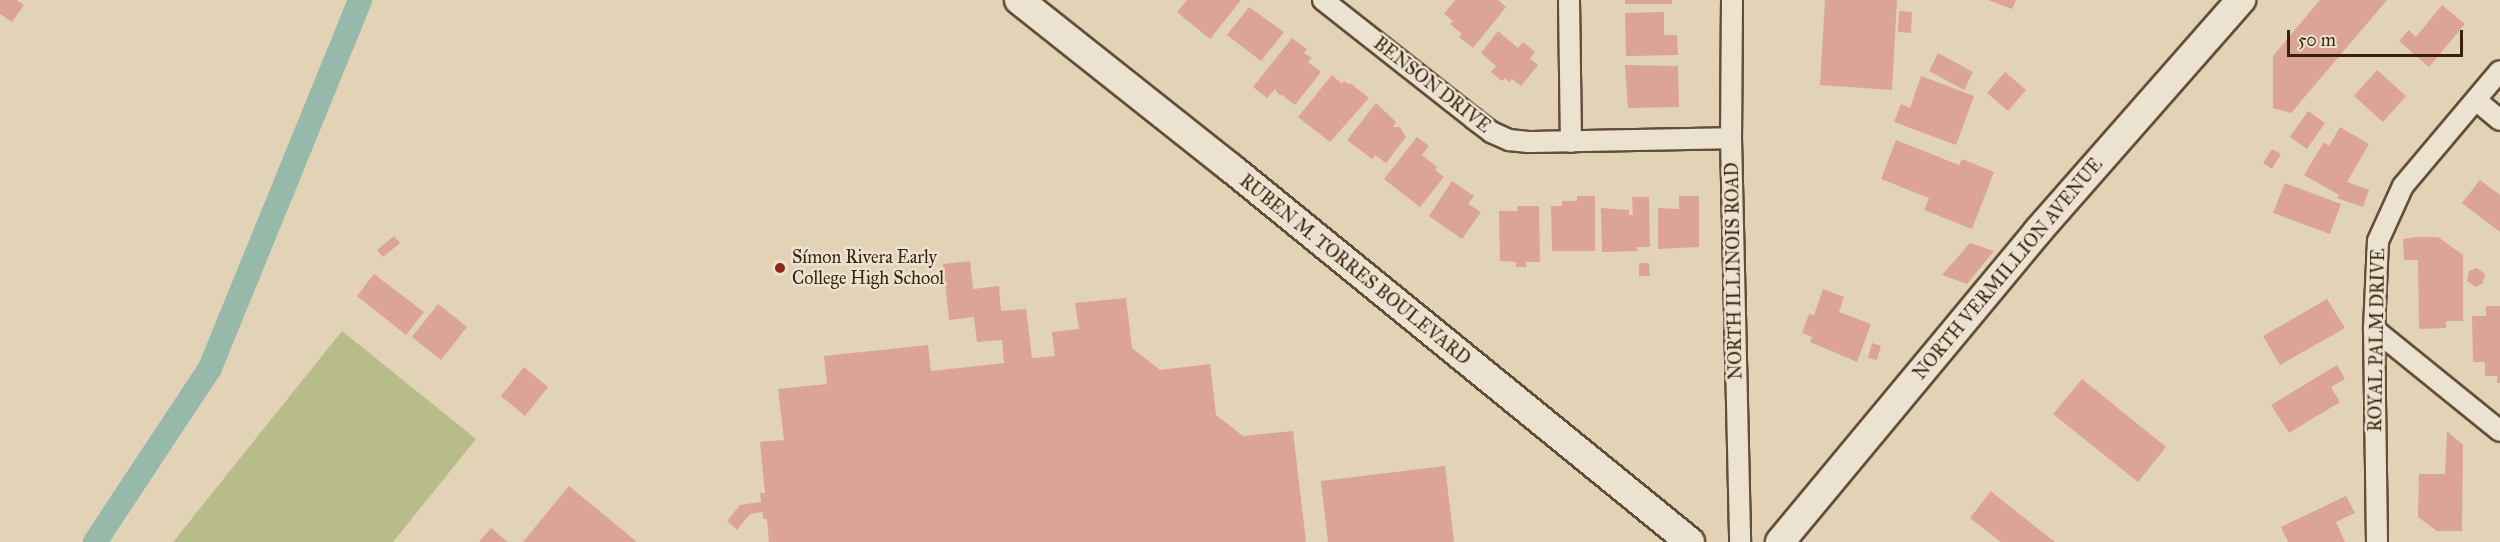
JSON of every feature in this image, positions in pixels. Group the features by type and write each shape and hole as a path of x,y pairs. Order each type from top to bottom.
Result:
{"main road":[{"name":"RUBEN M. TORRES BOULEVARD","path":"1019,0 1231,168 1690,542"},
{"name":"NORTH VERMILLION AVENUE","path":"1780,542 2038,231 2241,0"}],"street":[{"name":"BENSON DRIVE","path":"1323,0 1491,132 1509,140 1571,142 1731,138"},
{"path":"1569,0 1571,142"},
{"name":"NORTH ILLINOIS ROAD","path":"1732,0 1731,138 1740,542"},
{"name":"ROYAL PALM DRIVE","path":"2377,542 2374,329 2378,241 2403,186 2500,71"},
{"path":"2476,100 2500,120"},
{"path":"2374,329 2500,431"}],"green space":[{"path":"342,331 476,439 393,542 173,542"}],"building":[{"path":"0,0 17,0 24,5 12,22 0,14"},
{"path":"1187,0 1241,0 1210,39 1177,12"},
{"path":"1455,0 1498,0 1506,7 1473,48 1459,37 1462,34 1450,24 1453,21 1444,14"},
{"path":"1625,0 1672,0 1672,4 1625,4"},
{"path":"1825,0 1897,0 1892,90 1820,85"},
{"path":"1988,0 2016,0 2012,9"},
{"path":"2320,0 2387,0 2291,113 2273,108 2273,56"},
{"path":"2442,5 2465,24 2429,67 2399,41 2409,30 2416,37"},
{"path":"1249,7 1284,32 1261,61 1227,35"},
{"path":"1899,11 1912,12 1911,33 1898,32"},
{"path":"1664,12 1664,35 1677,35 1678,55 1626,56 1625,13"},
{"path":"1498,31 1518,48 1523,42 1535,52 1530,59 1538,65 1521,86 1512,79 1509,82 1505,78 1502,81 1491,72 1496,66 1481,53"},
{"path":"1292,38 1307,49 1304,53 1312,58 1308,62 1321,72 1295,105 1279,95 1275,89 1267,98 1253,87"},
{"path":"1938,53 1973,72 1964,90 1929,71"},
{"path":"1625,65 1678,66 1679,107 1628,108"},
{"path":"2377,70 2406,96 2383,122 2354,96"},
{"path":"2005,72 2026,90 2008,111 1987,93"},
{"path":"1332,75 1342,84 1344,81 1350,83 1369,98 1330,142 1298,117"},
{"path":"1921,76 1974,96 1956,145 1894,122 1901,104 1910,108"},
{"path":"1376,103 1396,122 1393,127 1400,127 1406,137 1386,163 1375,155 1372,159 1347,140"},
{"path":"2308,111 2325,123 2307,149 2290,137"},
{"path":"2340,127 2369,144 2347,182 2369,190 2363,207 2337,198 2339,195 2304,175 2324,142 2329,146"},
{"path":"1417,137 1429,146 1422,155 1437,167 1435,170 1444,177 1420,207 1384,179"},
{"path":"1896,140 1959,165 1962,159 1994,172 1972,229 1924,210 1929,198 1881,179"},
{"path":"2272,149 2281,154 2272,169 2263,163"},
{"path":"2480,180 2500,195 2500,232 2462,203"},
{"path":"1452,181 1474,196 1468,204 1481,212 1462,239 1429,216"},
{"path":"2285,183 2341,204 2330,234 2273,213"},
{"path":"1577,196 1595,196 1595,251 1552,251 1551,206 1562,206 1562,201 1577,201"},
{"path":"1679,196 1699,196 1699,247 1658,249 1658,208 1679,209"},
{"path":"1632,197 1649,197 1650,247 1637,247 1637,251 1602,252 1601,208 1629,210 1629,215 1633,215"},
{"path":"1517,206 1539,206 1540,262 1526,262 1526,267 1516,267 1516,262 1500,261 1499,211 1518,211"},
{"path":"394,236 400,243 383,257 377,250"},
{"path":"2438,237 2463,255 2463,321 2446,321 2446,328 2419,329 2418,260 2404,260 2403,239"},
{"path":"1970,243 1994,251 1967,284 1942,275"},
{"path":"970,261 973,289 999,286 1001,311 1026,309 1032,358 1055,356 1052,332 1079,329 1075,303 1126,298 1132,348 1160,370 1210,364 1216,415 1243,436 1293,431 1306,542 769,542 767,519 763,519 763,512 750,514 737,530 727,521 740,505 761,502 760,493 765,493 760,442 784,440 778,389 827,384 824,356 928,345 931,371 1004,363 1002,340 977,342 974,317 949,320 943,264"},
{"path":"1639,263 1649,263 1650,276 1639,276"},
{"path":"2477,268 2485,274 2483,283 2476,287 2467,281 2469,271"},
{"path":"374,274 424,312 406,335 357,296"},
{"path":"1823,289 1844,297 1839,312 1871,324 1857,362 1810,342 1812,337 1802,333 1809,314 1814,315"},
{"path":"2327,299 2345,328 2280,365 2263,336"},
{"path":"438,304 467,327 441,360 412,337"},
{"path":"2486,306 2500,306 2500,383 2497,383 2497,376 2485,376 2485,362 2473,362 2472,316 2486,316"},
{"path":"1872,343 1881,346 1877,360 1868,358"},
{"path":"2337,365 2345,379 2331,387 2340,402 2289,433 2271,405"},
{"path":"524,367 548,387 525,416 501,396"},
{"path":"2082,379 2166,447 2138,482 2053,414"},
{"path":"2447,431 2463,445 2462,531 2437,531 2418,517 2419,474 2445,474"},
{"path":"1445,466 1454,542 1328,542 1321,481"},
{"path":"569,486 637,542 523,542"},
{"path":"1991,491 2055,542 2001,542 1970,518"},
{"path":"2346,496 2355,513 2336,522 2345,542 2288,542 2281,527"},
{"path":"491,528 508,542 479,542"}],"waterway":[{"path":"95,542 210,368 360,0"}],"place":[{"name":"Símon Rivera Early College High School","path":"780,268"}]}
